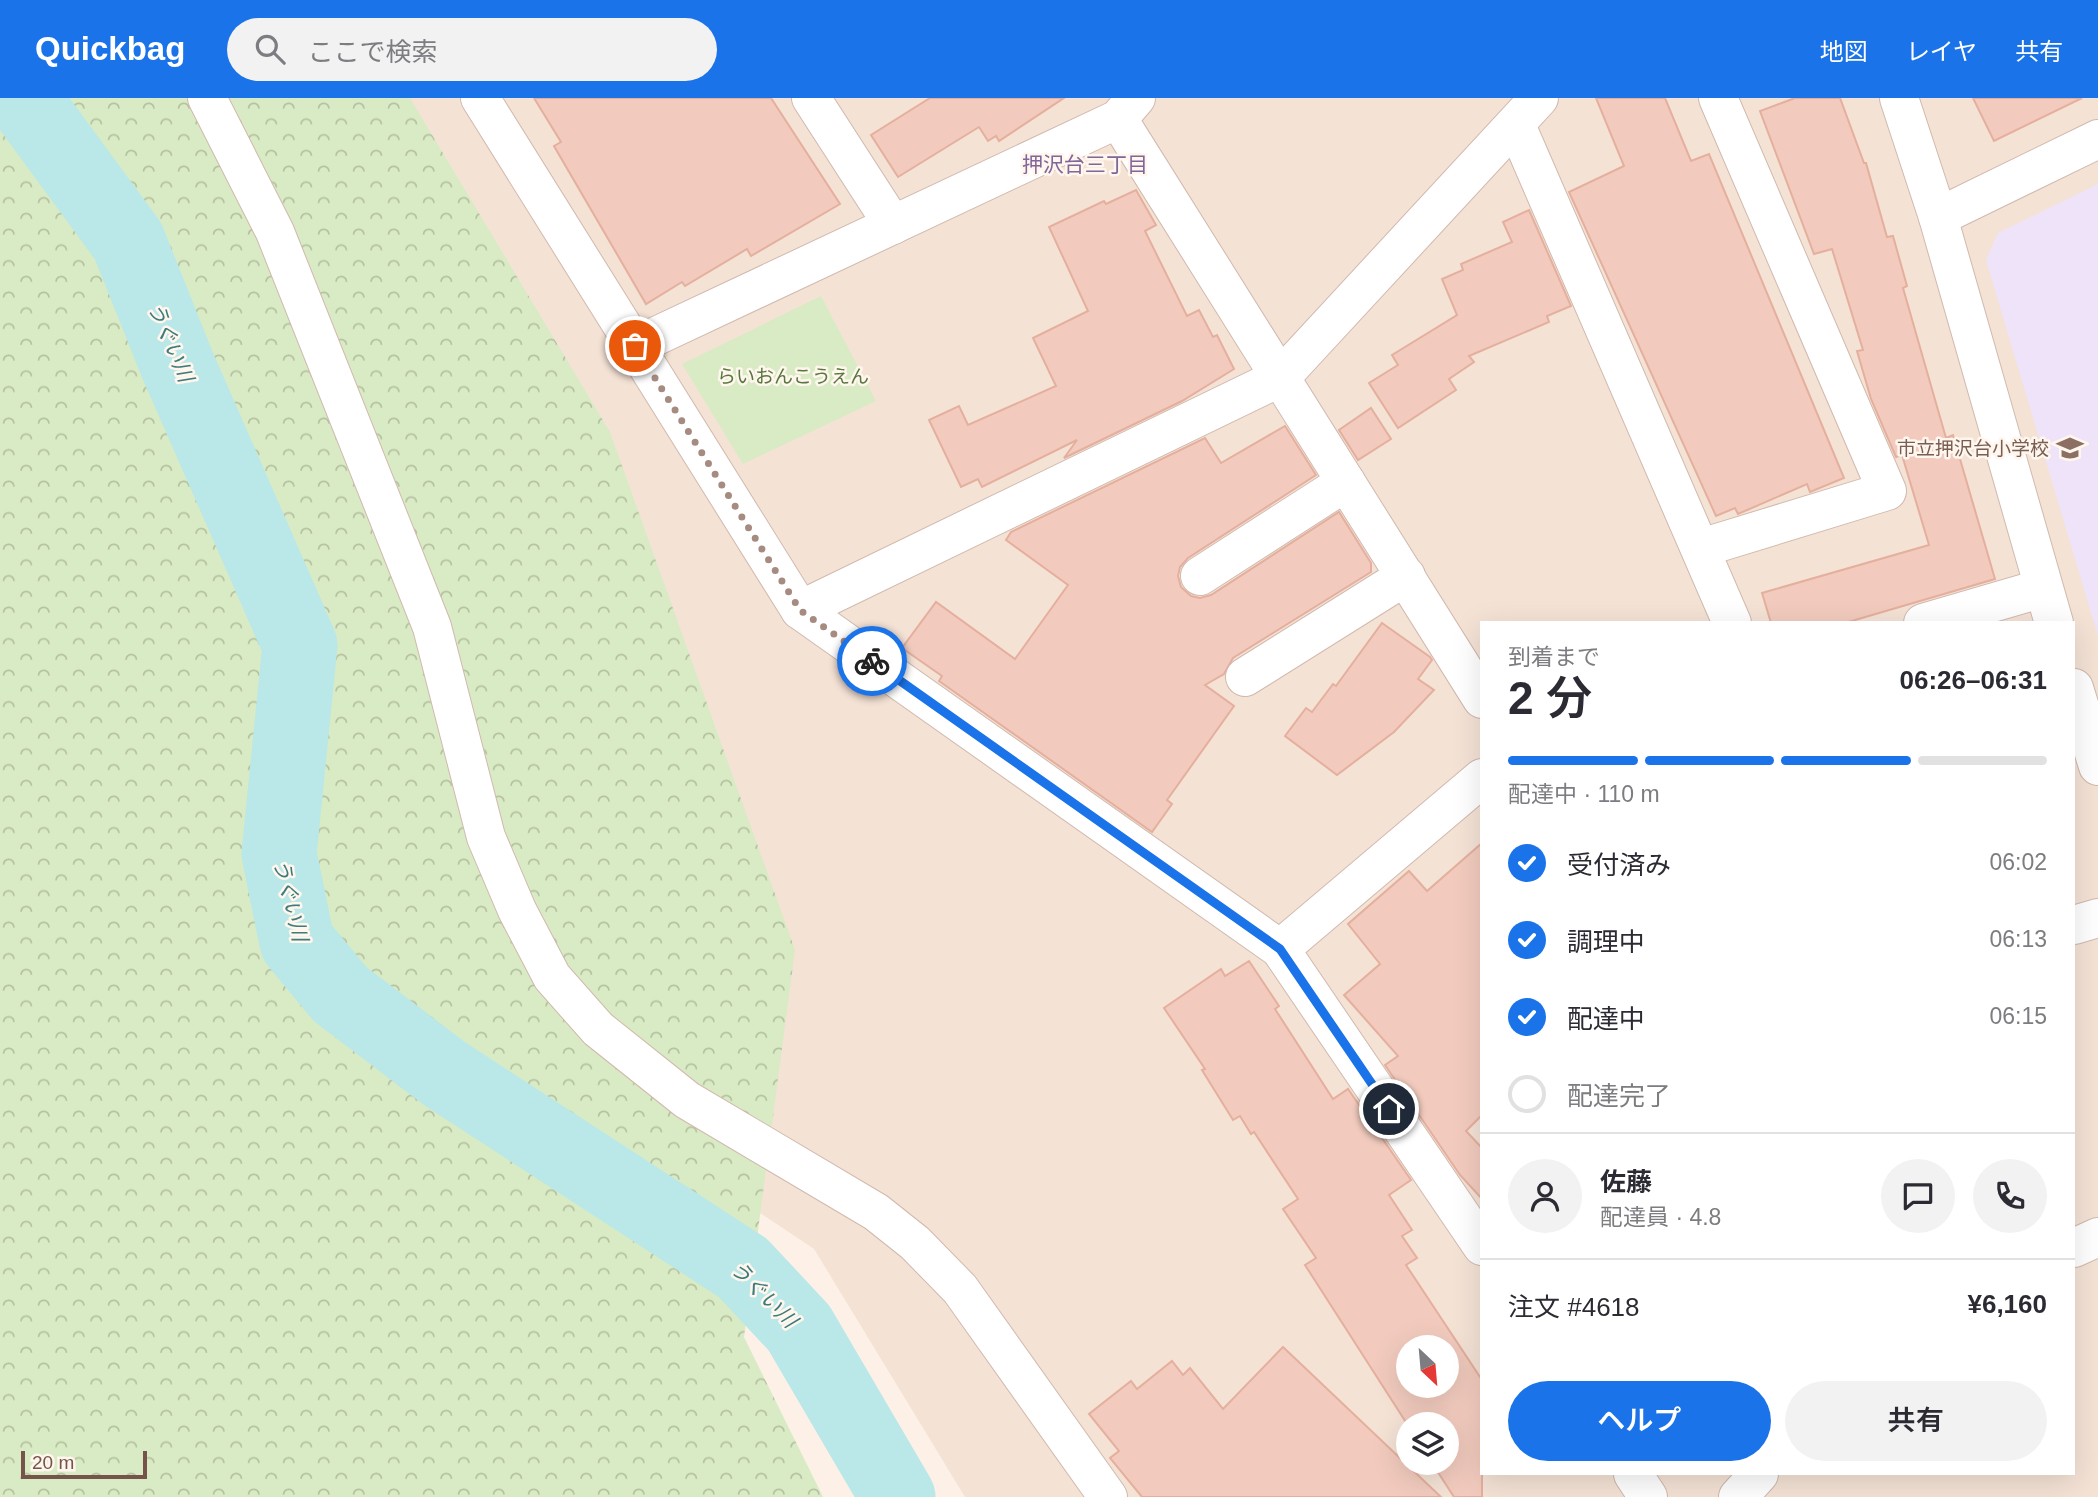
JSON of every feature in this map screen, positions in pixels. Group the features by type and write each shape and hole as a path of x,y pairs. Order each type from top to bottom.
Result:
{"street":[{"path":"207,98 275,232 432,627 486,837 517,910 552,977 598,1029 687,1100 876,1212 915,1243 960,1289 1108,1497"},
{"path":"480,98 800,610 1280,949 1480,1243"},
{"path":"811,98 893,225"},
{"path":"1701,548 1887,491 1718,98"},
{"path":"1899,98 1938,217 2048,606 1938,621"},
{"path":"635,346 893,225 1127,109 1281,377 1480,696"},
{"path":"800,610 1281,377 1527,112 1731,621"},
{"path":"1938,217 2098,139"},
{"path":"1200,576 1346,482"},
{"path":"1245,677 1406,576"},
{"path":"2075,691 2098,766"},
{"path":"1280,949 1480,780"},
{"path":"2075,925 2098,919"},
{"path":"2075,1248 2098,1237"},
{"path":"1634,1475 1648,1497"},
{"path":"1738,1497 1758,1475"}],"shaded area":[{"path":"102,98 2098,98 2098,1497 965,1497 814,1249 445,1003"},
{"name":"市立押沢台小学校","path":"2098,184 2098,636 1986,260 1998,233"}],"green space":[{"path":"0,98 410,98 610,432 795,950 744,1337 823,1497 0,1497"},
{"name":"らいおんこうえん","path":"821,296 876,401 743,464 682,364"}],"building":[{"path":"534,98 771,98 840,204 751,256 747,249 685,286 682,282 646,304 554,146 561,142"},
{"path":"930,98 1064,98 999,141 996,136 988,141 979,127 898,177 871,135"},
{"path":"1596,98 1665,98 1691,161 1709,154 1844,478 1810,492 1807,484 1738,514 1735,508 1716,516 1569,192 1624,166"},
{"path":"1795,98 1840,98 1866,163 1887,237 1893,236 1907,286 1903,288 1946,438 1953,435 1995,579 1852,621 1770,621 1762,593 1929,545 1902,455 1896,457 1871,399 1857,351 1863,350 1832,249 1814,254 1760,111"},
{"path":"1973,98 2082,98 1994,141"},
{"path":"1136,190 1156,225 1145,231 1187,316 1199,310 1213,337 1217,335 1234,369 1182,401 1064,458 1077,440 982,487 978,479 961,487 929,420 959,406 968,425 1056,386 1033,338 1088,311 1049,227 1104,201 1106,204"},
{"path":"1529,210 1571,306 1547,316 1549,322 1469,356 1474,362 1449,379 1456,390 1398,428 1369,383 1398,365 1392,355 1457,315 1442,279 1463,270 1461,264 1512,242 1503,222"},
{"path":"1371,408 1391,439 1358,460 1339,430"},
{"path":"1285,426 1316,475 1188,558 1180,567 1178,576 1181,587 1191,596 1200,598 1211,595 1339,512 1371,563 1371,572 1233,658 1224,674 1205,685 1234,706 1167,800 1172,804 1152,832 939,681 942,676 902,648 936,602 1015,659 1068,585 1006,540 1011,532 1205,438 1221,463"},
{"path":"1382,623 1430,657 1432,660 1418,679 1434,690 1394,732 1337,775 1285,736 1306,708 1312,712 1333,684 1336,686"},
{"path":"1480,845 1480,1117 1466,1131 1480,1146 1480,1197 1460,1175 1385,1065 1398,1056 1344,995 1380,964 1348,924 1409,871 1427,891"},
{"path":"1249,961 1279,1006 1275,1009 1333,1099 1348,1089 1411,1180 1389,1195 1412,1230 1402,1236 1417,1258 1406,1265 1452,1335 1396,1335 1396,1398 1460,1398 1460,1347 1480,1377 1482,1497 1454,1497 1440,1475 1459,1475 1459,1412 1399,1412 1305,1265 1316,1258 1283,1209 1298,1199 1254,1132 1251,1134 1240,1116 1233,1120 1202,1070 1205,1069 1164,1008 1221,969 1225,976"},
{"path":"1283,1347 1396,1454 1396,1475 1418,1475 1441,1497 1142,1497 1110,1458 1119,1451 1089,1414 1131,1381 1137,1389 1172,1361 1183,1375 1190,1368 1223,1409"}],"waterway":[{"name":"うぐい川","path":"23,98 128,241 177,364 300,645 279,854 297,942 340,994 445,1074 743,1268 799,1328 898,1497"}],"way so far":[{"path":"635,346 800,610 872,661"}],"place":[{"name":"市立押沢台小学校","path":"2070,448"}],"district":[{"name":"押沢台三丁目","path":"1085,164"}],"route":[{"path":"872,661 1280,949 1389,1109"}]}
